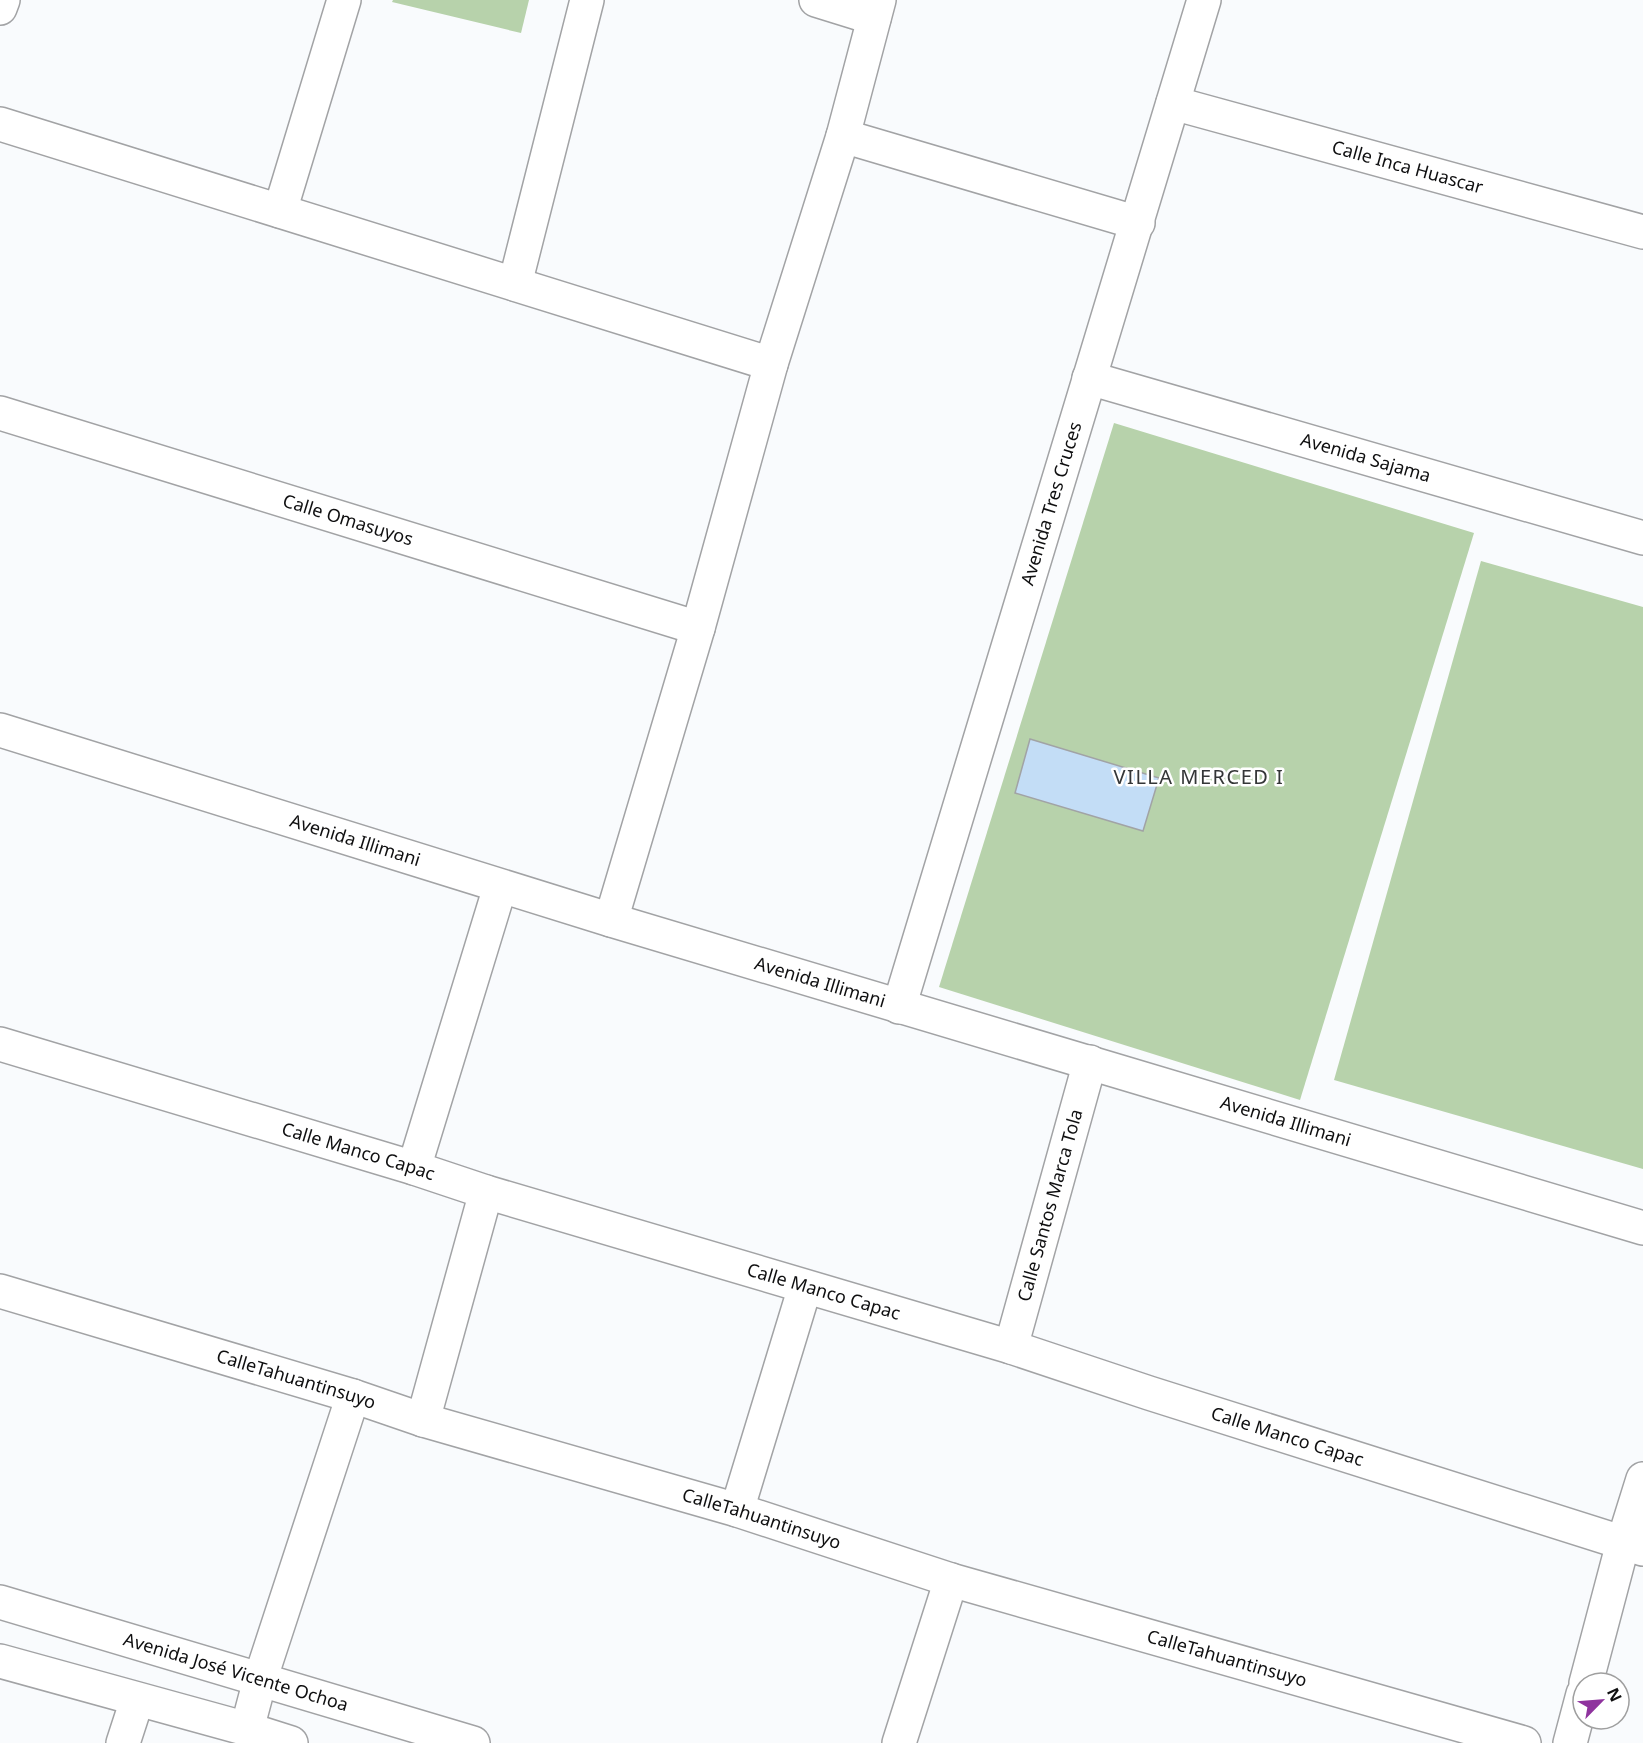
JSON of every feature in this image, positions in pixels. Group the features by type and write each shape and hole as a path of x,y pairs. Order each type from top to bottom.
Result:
{"street":[{"path":"0,8 3,0"},
{"path":"280,211 344,0"},
{"path":"515,284 587,0"},
{"path":"611,920 698,628 771,364 843,136 877,9 816,0"},
{"name":"Avenida Tres Cruces","path":"899,1007 1204,0"},
{"name":"Calle Inca Huascar","path":"1173,103 1643,232"},
{"path":"0,124 771,364"},
{"path":"843,136 1138,223"},
{"name":"Avenida Sajama","path":"1089,378 1643,538"},
{"name":"Calle Omasuyos","path":"0,413 698,628"},
{"name":"Avenida Illimani","path":"0,730 500,887 1643,1228"},
{"path":"414,1168 500,887"},
{"name":"Calle Manco Capac","path":"0,1044 414,1168 486,1192 1011,1347 1149,1394 1633,1546"},
{"name":"Calle Santos Marca Tola","path":"1011,1347 1090,1062"},
{"path":"423,1420 486,1192"},
{"path":"737,1510 805,1287"},
{"name":"CalleTahuantinsuyo","path":"0,1291 353,1396 423,1420 737,1510 951,1580 1524,1743"},
{"path":"247,1729 260,1680 353,1396"},
{"path":"1590,1671 1633,1546 1643,1479"},
{"path":"899,1743 951,1580"},
{"name":"Avenida José Vicente Ochoa","path":"0,1602 473,1743"},
{"path":"0,1662 291,1743"},
{"path":"123,1743 137,1700"}],"green space":[{"path":"393,0 529,0 521,33 392,2"},
{"path":"1114,423 1474,533 1300,1100 939,987"},
{"path":"1481,561 1643,607 1643,1169 1334,1080"}],"building":[{"path":"1030,739 1159,778 1143,831 1015,793"}],"district":[{"name":"VILLA MERCED I","path":"1199,777"}]}
